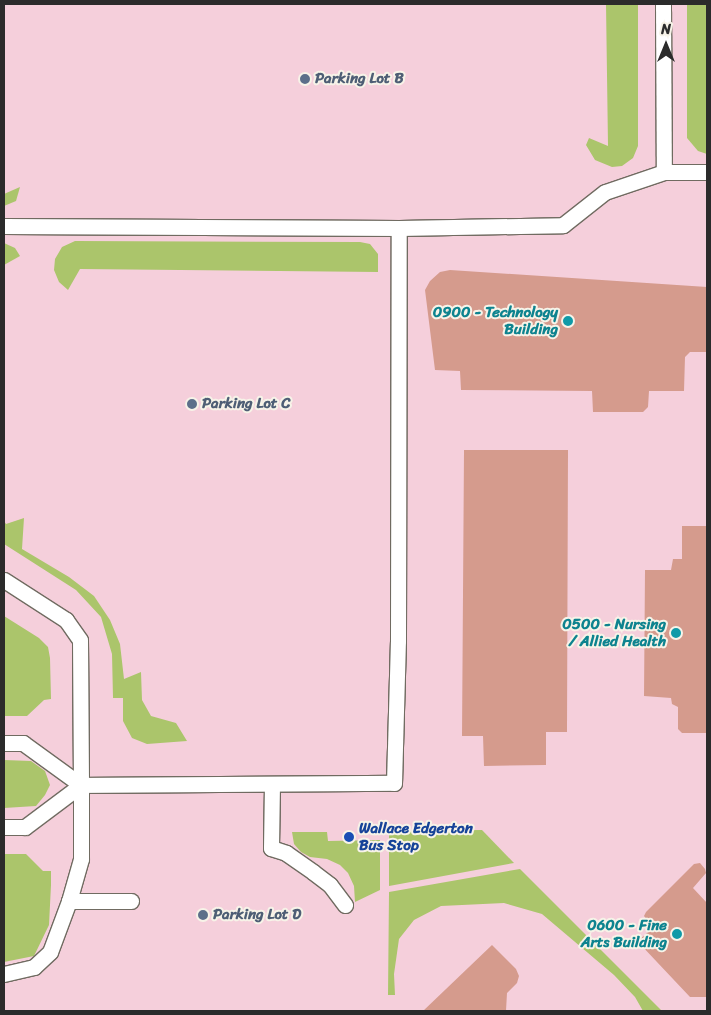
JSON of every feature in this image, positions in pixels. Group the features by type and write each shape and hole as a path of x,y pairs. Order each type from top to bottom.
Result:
{"lane":[{"path":"663,4 664,172"},
{"path":"4,226 399,228 563,225 605,192 664,172 707,172"},
{"path":"4,743 23,743 81,785 394,783 398,641 399,228"},
{"path":"4,580 66,620 80,640 81,785 81,858 69,901 50,952 34,967 4,974"},
{"path":"272,784 271,848 286,853 330,885 345,905"},
{"path":"4,827 25,827 81,785"},
{"path":"69,901 132,901"}],"shaded area":[{"path":"4,4 707,4 707,1011 4,1011"}],"green space":[{"path":"606,4 638,4 638,146 633,158 622,166 612,167 595,160 586,145 589,138 608,146"},
{"path":"687,4 707,4 707,154 698,151 687,138"},
{"path":"20,187 16,201 4,206 4,194"},
{"path":"75,241 360,242 370,244 378,254 378,272 80,269 68,290 59,282 54,270 55,259 62,247"},
{"path":"4,243 15,248 20,256 4,265"},
{"path":"24,518 22,549 69,577 94,596 110,620 120,644 124,679 141,672 142,700 151,716 176,723 187,741 147,744 132,738 123,721 123,698 113,698 112,654 101,617 76,590 4,544 4,521 6,524"},
{"path":"4,616 39,638 48,647 51,699 44,700 27,716 4,716"},
{"path":"4,760 31,761 45,771 50,785 36,806 4,808"},
{"path":"482,830 514,863 389,886 389,831"},
{"path":"292,832 327,832 328,841 380,840 380,890 355,902 354,886 348,873 340,865 327,859 310,857 301,852 294,844"},
{"path":"4,854 26,854 43,871 51,871 51,885 49,925 34,956 4,962"},
{"path":"520,869 662,1011 643,1011 635,997 614,975 542,914 504,903 441,906 414,920 399,939 394,974 395,995 388,995 389,892"}],"building":[{"name":"0900 - Technology Building","path":"450,270 707,287 707,352 690,352 685,357 684,391 649,391 648,407 643,412 593,412 592,391 461,390 460,371 435,370 425,290 430,281 440,272"},
{"path":"464,450 568,450 567,732 546,732 546,765 484,766 483,736 462,736"},
{"name":"0500 - Nursing / Allied Health","path":"682,526 707,526 707,733 682,733 678,729 678,707 672,704 671,698 644,696 645,570 671,570 673,559 682,559"},
{"name":"0600 - Fine Arts Building","path":"700,863 706,873 693,888 707,903 707,997 690,997 640,944 640,939 653,928 644,916 646,912 694,864"},
{"path":"492,945 516,969 519,976 517,983 507,993 506,1011 423,1011"}],"place":[{"name":"Parking Lot B","path":"305,79"},
{"name":"0900 - Technology Building","path":"568,321"},
{"name":"Parking Lot C","path":"192,404"},
{"name":"0500 - Nursing / Allied Health","path":"676,633"},
{"name":"Wallace Edgerton Bus Stop","path":"349,837"},
{"name":"Parking Lot D","path":"203,915"},
{"name":"0600 - Fine Arts Building","path":"677,934"}]}
